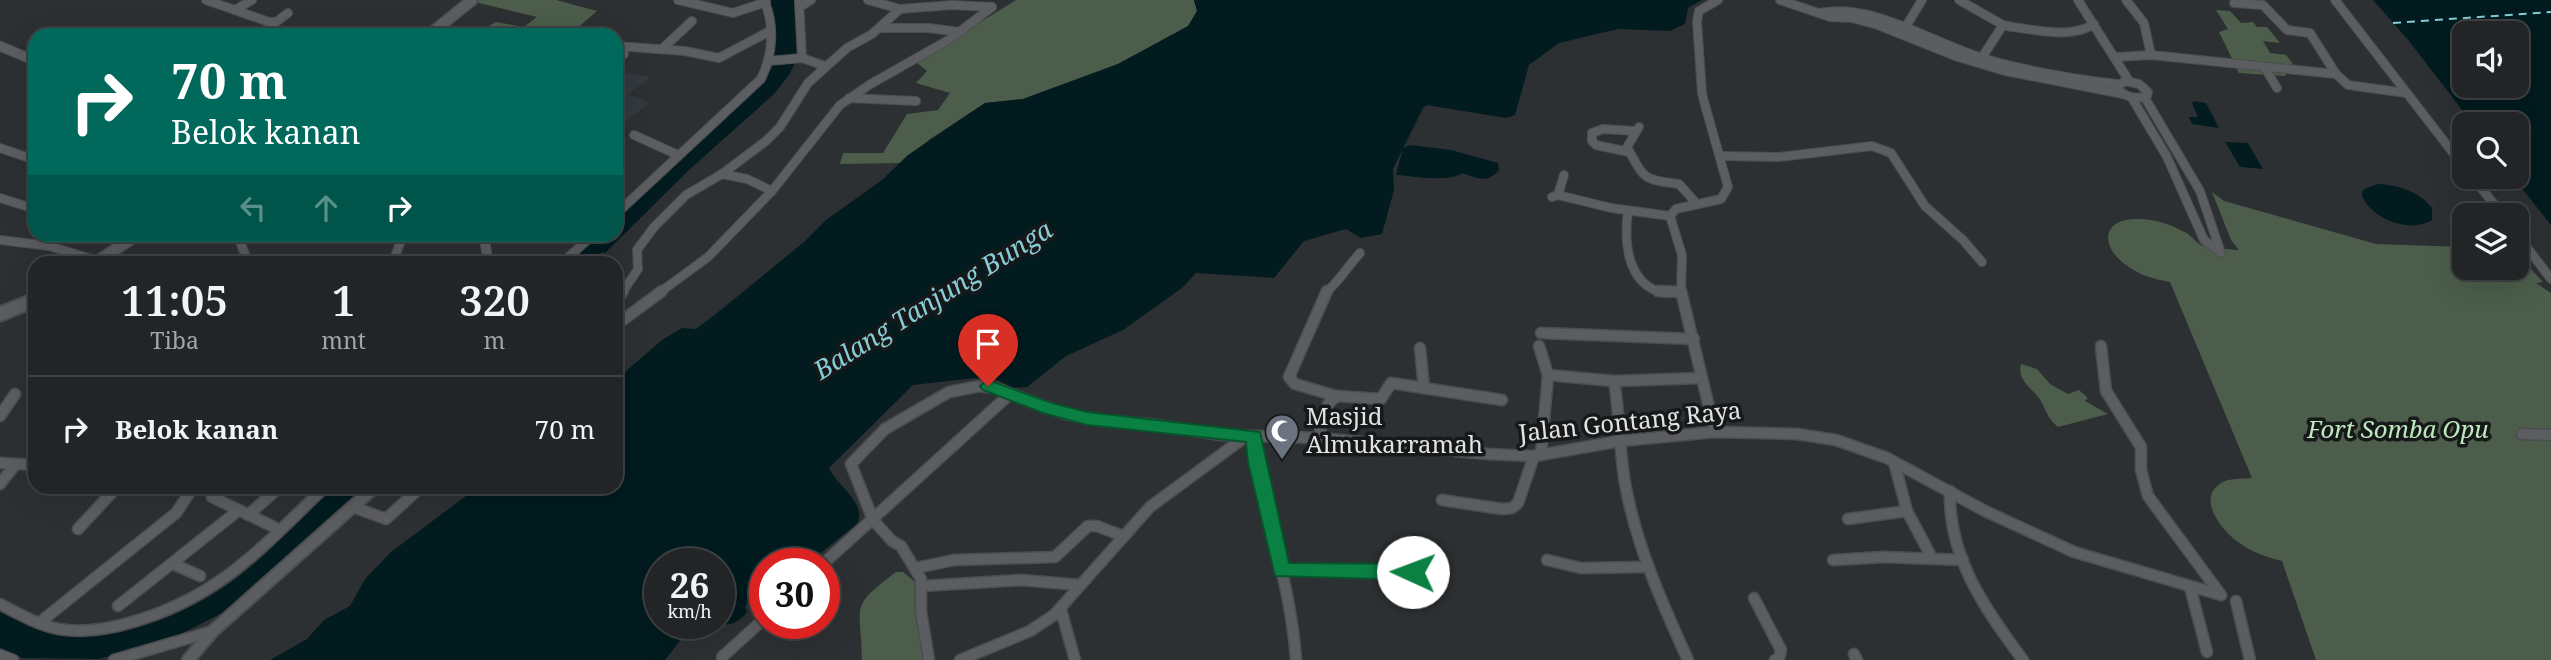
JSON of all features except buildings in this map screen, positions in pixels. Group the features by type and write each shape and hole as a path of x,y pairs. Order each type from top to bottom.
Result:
{"main road":[{"path":"438,28 472,0"},
{"path":"106,256 125,243"},
{"path":"0,314 28,303"}],"street":[{"path":"206,0 273,22 288,13"},
{"path":"235,10 252,0"},
{"path":"623,207 754,86 770,61 770,31 765,1 733,13 678,0"},
{"path":"801,58 799,4 811,0"},
{"path":"868,0 900,9"},
{"path":"1670,216 1675,209 1721,199 1727,192 1727,178 1702,94 1697,21 1699,11 1718,0"},
{"path":"1780,0 1817,14 1869,22 2026,76 2132,98 2145,98"},
{"path":"1905,28 1922,0"},
{"path":"1959,0 2003,25 2072,33 2082,32 2094,24"},
{"path":"2078,0 2129,81 2146,89 2148,94 2145,98"},
{"path":"2126,0 2144,23 2151,55"},
{"path":"2335,0 2452,152"},
{"path":"2234,3 2263,5 2287,30 2310,33 2336,74 2348,85 2406,93"},
{"path":"623,293 638,269 636,254 644,238 686,195 757,149 780,127 798,97 825,66 880,28 900,9 918,4 992,7 960,32 849,98 827,121 772,191 708,257 623,319"},
{"path":"1817,14 1826,10 1879,17 1979,61 2117,84 2129,81"},
{"path":"662,49 692,21"},
{"path":"1979,61 2003,25"},
{"path":"880,28 928,27 960,32"},
{"path":"623,46 662,49 719,58 770,31"},
{"path":"0,46 28,58"},
{"path":"2116,58 2151,55 2336,74"},
{"path":"770,61 801,58 825,66"},
{"path":"2265,68 2277,88"},
{"path":"2117,84 2123,94"},
{"path":"849,98 916,101"},
{"path":"2132,98 2167,157 2204,240 2221,253 2196,179 2145,98"},
{"path":"1629,152 1596,145 1592,141 1592,133 1603,129 1637,129 1628,142 1629,152 1646,178 1679,184 1697,204"},
{"path":"634,135 678,155"},
{"path":"1721,156 1754,158 1872,146 1885,149 1899,164 1925,205 1963,240 1982,262"},
{"path":"0,148 28,158"},
{"path":"722,174 747,179 772,191"},
{"path":"1564,175 1555,196 1628,211 1670,216"},
{"path":"2481,189 2493,203"},
{"path":"0,198 28,206"},
{"path":"1628,211 1625,234 1632,265 1638,277 1660,293 1681,292"},
{"path":"1670,216 1682,255 1681,292 1716,432"},
{"path":"0,240 49,246 79,256"},
{"path":"570,256 585,242"},
{"path":"395,256 400,243"},
{"path":"2529,250 2551,279"},
{"path":"1360,253 1342,272 1339,282 1324,294 1289,377 1295,384 1336,396 1381,399 1391,383 1396,383 1502,400"},
{"path":"623,306 637,309"},
{"path":"1541,333 1694,339"},
{"path":"1442,500 1502,509 1512,508 1518,503 1537,456 1548,375 1539,346"},
{"name":"Jalan Gontang Raya","path":"873,520 851,464 885,429 949,392 980,386 996,388 1049,409 1087,418 1250,436 1319,438 1537,456 1620,441 1716,432 1753,431 1812,436 1853,445 1894,461 2049,542 2221,595 2148,496 2141,470 2141,447 2106,391 2101,346"},
{"path":"1420,348 1423,388"},
{"path":"1548,375 1614,381 1702,378"},
{"path":"1614,381 1625,483 1646,567 1688,660"},
{"path":"0,416 15,394"},
{"path":"840,549 1010,394"},
{"path":"1319,438 1327,402 1336,396"},
{"path":"2522,434 2551,435"},
{"path":"960,660 1030,631 1061,610 1123,536 1166,493 1250,436 1294,617 1296,660"},
{"path":"1894,461 1907,511 1932,558"},
{"path":"0,463 28,463"},
{"path":"0,484 16,464"},
{"path":"1950,491 1951,524 1963,560 1990,615 2023,660"},
{"path":"78,529 111,494"},
{"path":"39,623 176,513 189,494"},
{"path":"213,494 212,497 274,527"},
{"path":"118,606 269,494"},
{"path":"0,604 39,623 60,629 109,628 180,605 210,589 230,574 317,494"},
{"path":"188,660 213,631 367,494"},
{"path":"353,507 386,519 413,494"},
{"path":"1848,519 1907,511"},
{"path":"873,520 892,541 901,546 916,568 922,586 922,612 929,660"},
{"path":"916,568 954,560 1051,557 1062,551 1088,526 1097,526 1123,536"},
{"path":"1833,560 1883,557 1963,560"},
{"path":"1547,560 1581,568 1646,567"},
{"path":"173,564 200,576"},
{"path":"1281,570 1436,573"},
{"path":"922,586 985,580 1055,581 1080,585"},
{"path":"2190,587 2207,652"},
{"path":"1754,598 1781,650 1779,658 1775,660"},
{"path":"2236,601 2250,660"},
{"path":"1061,610 1074,660"},
{"path":"114,660 213,631"},
{"path":"721,659 749,633"},
{"path":"0,655 13,660"}],"shaded area":[{"path":"623,73 651,77 628,94 650,103 623,122"}],"green space":[{"path":"556,0 597,11 577,28 485,28 496,22 524,27 537,17 475,2"},
{"path":"1016,0 1194,0 1197,11 1189,26 1118,64 1023,99 985,103 930,139 900,163 840,164 843,153 883,153 907,114 938,110 950,93 916,83 927,71 916,62"},
{"path":"2216,10 2230,11 2241,23 2253,22 2257,27 2267,27 2280,43 2263,41 2270,53 2286,55 2293,64 2285,76 2239,73 2219,32 2228,29"},
{"name":"Fort Somba Opu","path":"2212,192 2224,201 2376,244 2452,247 2452,280 2529,280 2529,267 2543,282 2536,283 2551,293 2551,660 2316,660 2282,561 2259,554 2238,542 2224,529 2213,512 2211,495 2216,487 2228,480 2252,478 2170,282 2148,277 2120,260 2109,245 2108,237 2115,225 2143,219 2176,228 2205,246 2239,250 2231,240"},
{"path":"2021,364 2037,369 2050,384 2068,394 2079,390 2088,398 2085,401 2108,414 2058,427 2021,376"},
{"path":"896,572 903,572 919,585 927,660 862,660 860,617 864,601"}],"water":[{"path":"770,0 794,0 797,58 772,60"},
{"name":"Balang Tanjung Bunga","path":"1194,0 1702,0 1688,8 1685,24 1670,31 1618,29 1559,43 1529,65 1515,115 1506,118 1427,105 1423,108 1393,169 1394,190 1382,234 1361,238 1346,229 1304,241 1274,278 1196,273 1182,288 1123,330 1066,356 1027,387 1012,388 998,380 975,378 913,385 829,468 855,502 859,516 857,524 827,548 749,548 749,600 745,607 747,612 740,620 735,622 735,548 644,548 644,639 681,639 665,660 270,660 307,639 324,620 350,606 365,579 391,552 469,494 623,494 623,374 662,340 682,328 696,329 804,242 826,220 882,180 908,155 985,103 1023,99 1118,64 1188,26 1197,11"},
{"path":"2373,0 2551,0 2551,225 2522,189 2529,189 2529,112 2464,112 2453,98 2529,98 2529,21 2452,21 2452,97"},
{"path":"796,61 774,94 690,169 623,235 623,212 759,86 772,68 772,63"},
{"path":"2192,103 2206,103 2219,128 2192,124 2189,117 2198,117"},
{"path":"2225,142 2248,143 2263,169 2240,167"},
{"path":"1410,145 1451,150 1498,163 1499,170 1486,178 1462,173 1448,178 1396,175 1403,148"},
{"path":"2377,184 2400,188 2421,197 2432,208 2432,220 2423,224 2403,225 2382,217 2366,204 2362,195 2363,190"},
{"path":"590,242 616,242 605,253 584,247"},
{"path":"327,494 359,494 230,609 169,640 99,659 22,658 0,648 0,612 43,631 71,636 93,636 137,628 180,612 218,591 279,541"}],"waterway":[{"path":"586,256 601,242"}],"ferry route":[{"path":"2393,23 2551,12"}],"place":[{"name":"Masjid Almukarramah","path":"1282,461"}],"route":[{"path":"988,386 1065,414 1222,435 1254,436 1256,462 1281,570 1413,572"}]}
